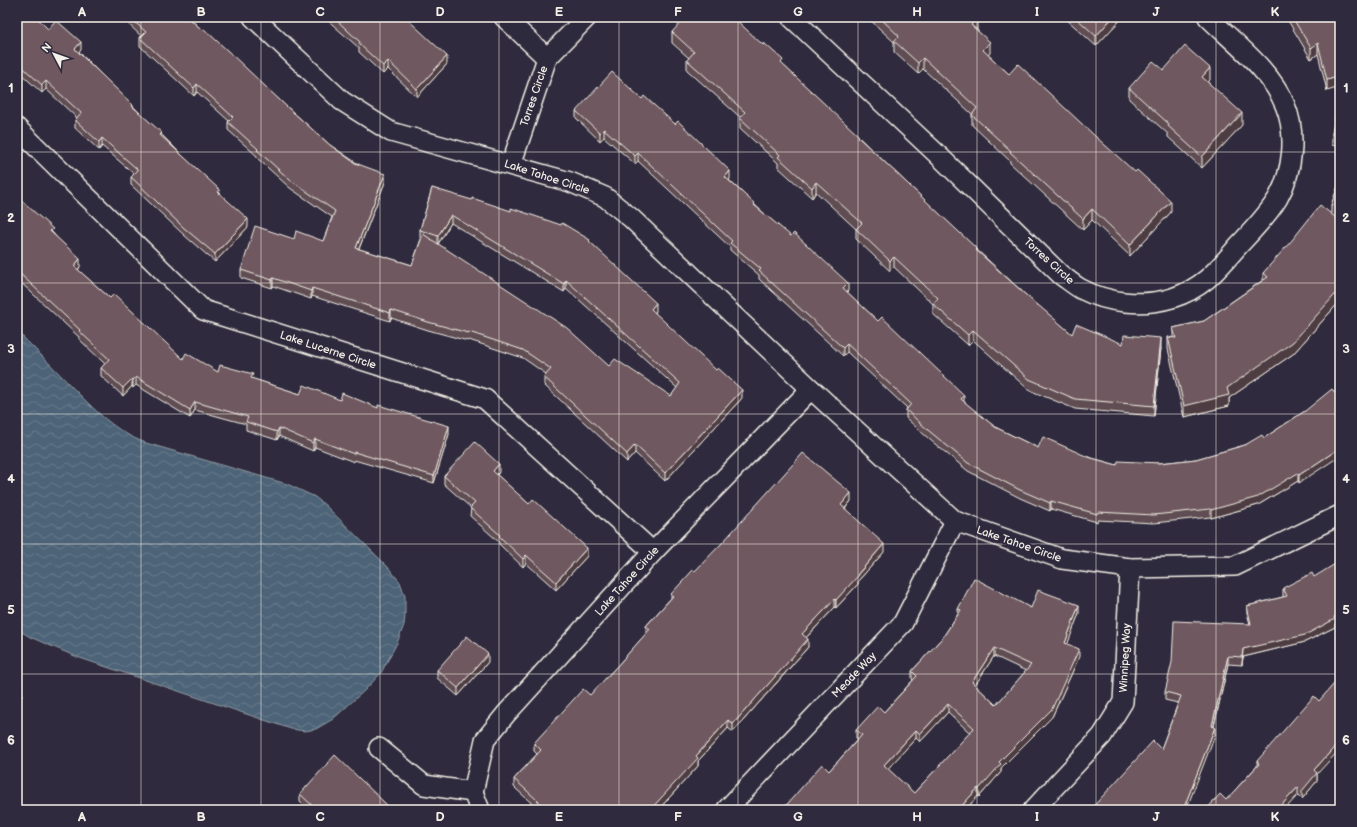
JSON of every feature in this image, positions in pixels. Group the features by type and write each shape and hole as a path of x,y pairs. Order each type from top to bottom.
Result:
{"street":[{"name":"Lake Tahoe Circle","path":"253,17 342,101 391,132 570,182 605,197 632,218 811,389 955,522 1062,560 1130,568 1235,566 1340,515"},
{"path":"504,17 547,58"},
{"name":"Torres Circle","path":"511,165 547,58 587,17"},
{"name":"Torres Circle","path":"791,17 937,154 1061,275 1080,288 1102,298 1124,302 1148,302 1171,298 1193,289 1212,276 1264,217 1278,198 1287,176 1292,153 1291,129 1285,106 1274,85 1259,66 1208,17"},
{"name":"Lake Lucerne Circle","path":"17,128 203,310 485,399 654,552"},
{"name":"Lake Tahoe Circle","path":"473,792 485,740 506,714 654,552 811,389"},
{"name":"Meade Way","path":"726,810 904,623 955,522"},
{"name":"Winnipeg Way","path":"1033,810 1102,736 1123,702 1130,568"},
{"path":"379,748 424,785 473,792 480,810"}],"water":[{"path":"17,331 97,411 124,433 146,443 287,484 315,497 387,566 400,582 405,596 404,625 397,643 381,673 365,690 333,719 316,729 305,731 291,729 77,657 30,637 17,629"}],"building":[{"path":"17,17 36,17 48,29 56,20 81,42 75,49 133,105 132,106 162,133 160,135 220,190 218,192 248,219 215,254 184,228 131,177 138,170 102,138 99,142 75,120 81,113 46,81 42,85 18,63"},
{"path":"129,17 188,17 202,30 204,29 330,145 355,163 385,174 356,248 412,265 423,234 567,328 609,366 615,359 671,396 680,383 566,280 564,284 451,215 438,236 420,230 432,188 472,200 472,198 511,211 511,208 561,225 562,223 590,240 589,241 656,303 651,309 716,370 718,368 742,390 665,473 635,445 627,454 544,377 551,369 523,350 469,332 468,333 428,322 391,310 390,313 312,288 311,291 273,278 272,280 241,270 255,226 294,239 296,231 323,241 335,211 290,180 257,150 258,149 228,122 233,117 197,84 194,88 140,38 146,32"},
{"path":"333,17 405,17 447,56 417,89 388,61 383,66"},
{"path":"686,17 705,17 709,20 712,17 733,17 763,45 764,43 783,60 781,63 976,248 975,249 1037,305 1072,334 1076,324 1123,344 1124,335 1161,338 1154,406 1075,399 1029,379 973,330 968,335 933,304 938,298 894,257 890,261 856,229 862,223 816,182 812,188 778,157 780,155 740,118 745,112 687,60 694,52 672,32"},
{"path":"879,17 975,17 977,19 971,25 990,42 983,50 1009,74 1018,64 1135,172 1137,170 1171,201 1130,245 1092,209 1083,219 972,115 977,108 923,58 918,63 894,41 899,36"},
{"path":"1075,17 1113,17 1096,36"},
{"path":"1292,17 1340,17 1340,76 1327,80 1318,43 1311,48"},
{"path":"1185,46 1210,68 1202,77 1242,113 1202,157 1168,126 1169,124 1129,88 1153,61 1164,70"},
{"path":"612,72 642,99 644,96 675,124 678,121 730,171 725,177 755,204 754,205 791,236 794,233 848,283 843,288 878,321 882,317 964,395 961,399 995,427 1038,448 1043,437 1088,457 1117,465 1118,461 1160,463 1196,459 1245,445 1262,435 1264,438 1305,411 1332,389 1336,394 1340,390 1340,448 1299,475 1298,473 1258,497 1211,510 1154,515 1098,512 1097,514 1051,501 1050,503 1020,490 968,463 929,431 906,410 911,404 847,344 843,348 759,271 761,269 730,243 732,241 638,153 635,156 604,129 600,133 576,111"},
{"path":"1340,90 1340,136 1332,134"},
{"path":"1340,181 1340,208 1331,205"},
{"path":"17,196 53,229 50,231 80,259 74,266 110,298 114,294 183,359 186,353 218,372 220,365 253,374 251,378 300,394 304,385 340,400 342,393 378,408 378,405 449,426 434,476 354,452 354,454 315,439 313,443 279,428 277,432 246,422 248,417 195,402 190,410 136,377 123,388 101,368 109,359 17,271"},
{"path":"1320,205 1340,221 1340,289 1293,342 1227,388 1229,395 1184,406 1168,337 1176,338 1173,328 1204,321 1268,277 1263,273"},
{"path":"475,442 499,464 493,471 529,504 533,499 587,548 556,582 526,555 523,559 499,536 500,535 470,508 475,503 444,476"},
{"path":"803,453 851,493 841,505 884,544 857,575 858,576 802,634 808,639 781,670 733,724 728,720 696,756 698,758 650,810 548,810 514,779 541,750 534,743 583,689 590,695 618,665 650,629 646,626 673,596 671,594 693,570 695,571 723,542"},
{"path":"1340,561 1340,613 1334,617 1335,619 1305,635 1243,649 1242,657 1228,656 1212,726 1215,727 1183,810 1090,810 1153,741 1161,749 1181,696 1165,692 1172,662 1174,621 1251,624 1247,606 1287,596 1283,588 1312,573 1314,577"},
{"path":"974,578 1031,608 1038,590 1079,605 1065,643 1079,649 1052,709 999,762 1001,764 958,810 782,810 822,764 829,771 862,735 856,730 878,706 884,712 917,676 912,671 943,637 961,610 958,609","holes":["994,648 1031,665 996,705 972,682","948,704 974,728 914,793 884,765 916,730 920,734"]},
{"path":"467,636 488,654 458,688 437,670"},
{"path":"17,677 22,681 17,689"},
{"path":"1340,677 1340,741 1314,770 1317,773 1302,791 1298,787 1277,810 1206,810 1220,794 1226,800 1259,764 1257,761 1314,696 1319,701"},
{"path":"335,755 392,810 317,810 300,794"}]}
